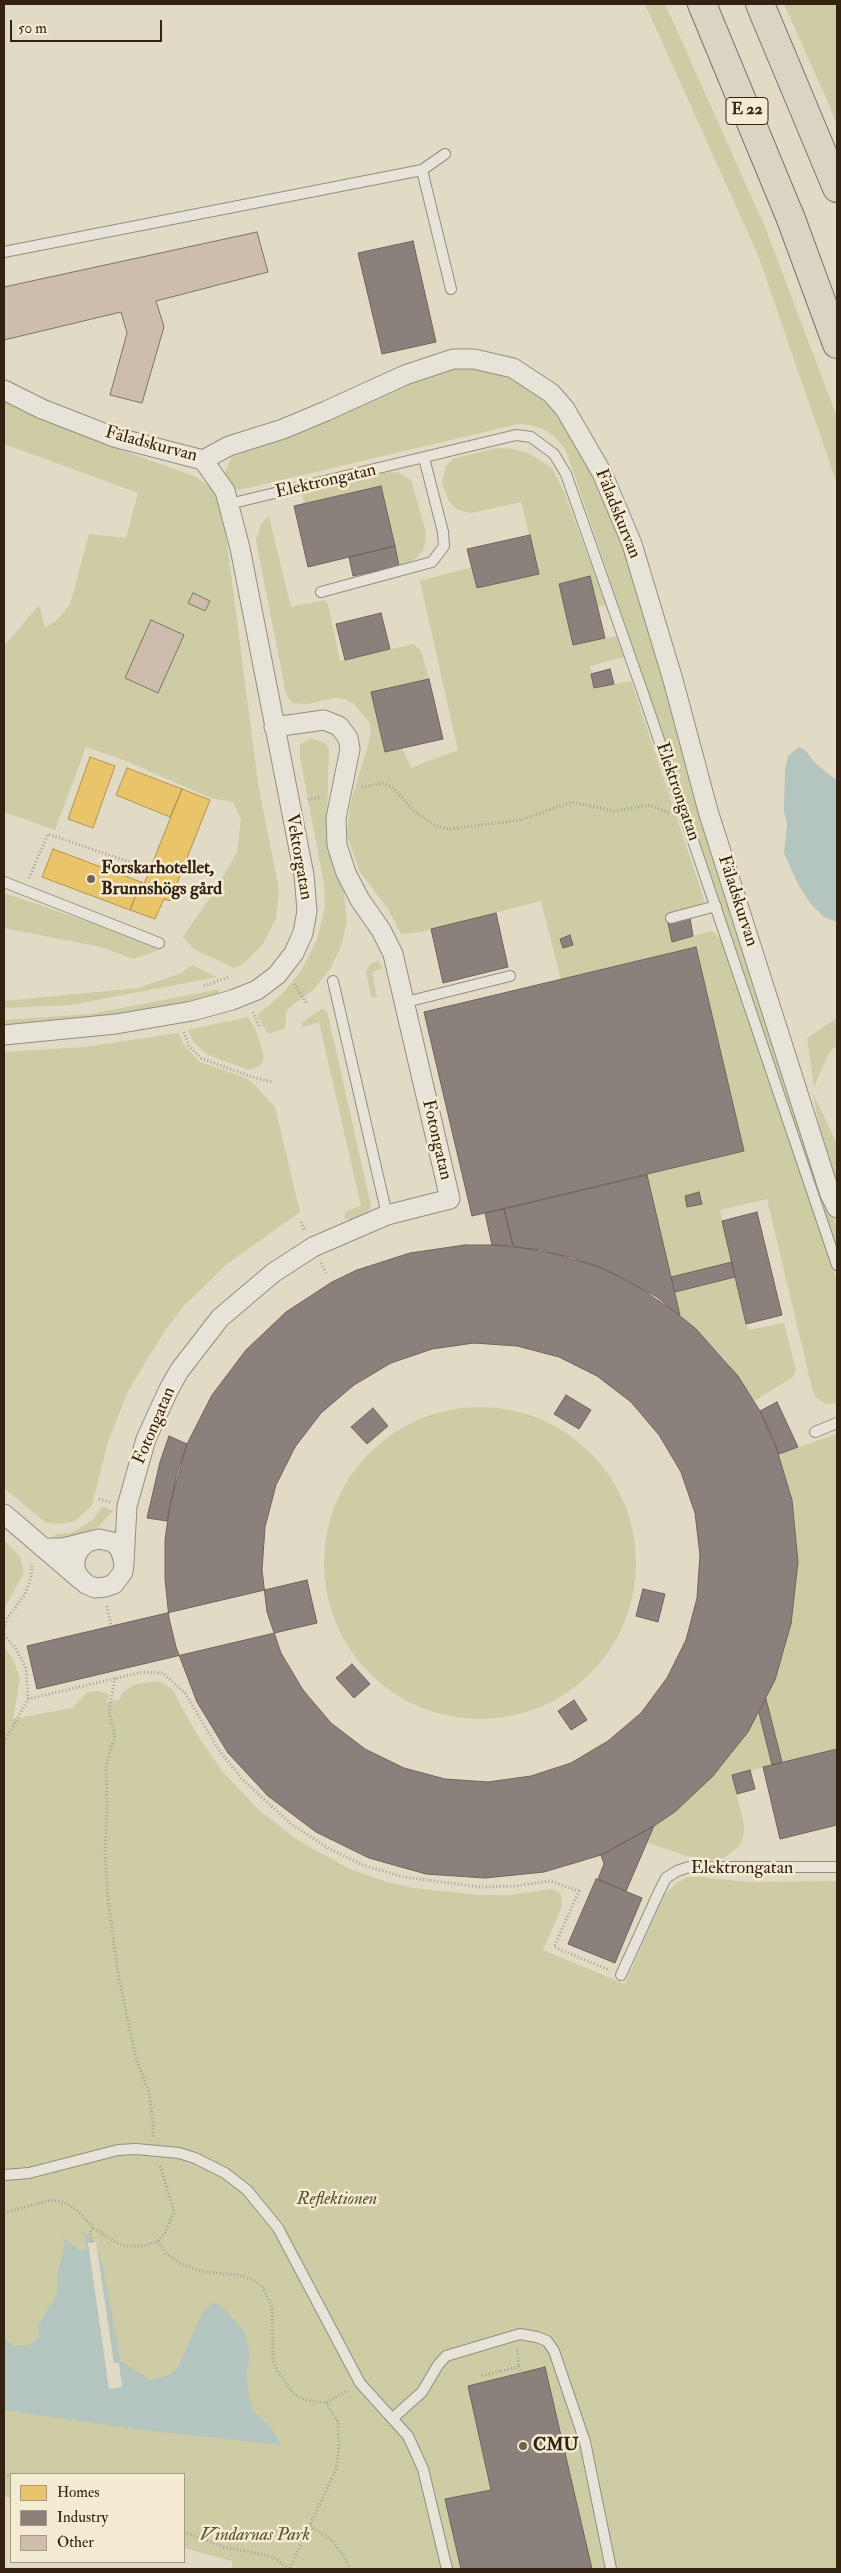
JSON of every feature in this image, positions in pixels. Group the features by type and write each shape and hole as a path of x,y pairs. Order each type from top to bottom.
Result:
{"highway":[{"name":"E 22","path":"702,4 791,220 837,344"},
{"path":"760,4 837,188"}],"street":[{"name":"Fäladskurvan","path":"4,390 42,409 114,437 203,460 229,446 284,430 405,375 453,359 474,359 513,368 551,393 565,409 602,473 632,544 711,820 830,1194 837,1208"},
{"name":"Vektorgatan","path":"4,1035 116,1024 192,1011 232,1000 257,990 277,975 299,944 305,922 307,899 274,727 229,504 225,491 203,460"},
{"name":"Fotongatan","path":"4,1514 38,1554 95,1588 110,1586 120,1576 124,1563 127,1506 146,1439 168,1391 203,1338 220,1318 253,1288 297,1257 340,1234 386,1215 450,1199 406,1002 393,954 381,930 360,900 340,855 336,826 340,793 350,749 345,732 339,726 324,720 274,727"},
{"name":"Fotongatan","path":"83,1581 75,1569 75,1559 79,1550 115,1522 127,1506"},
{"name":"Fotongatan","path":"38,1554 104,1539 117,1545 122,1553 124,1563"}],"lane":[{"path":"4,252 422,170 445,154"},
{"path":"422,170 451,288"},
{"name":"Elektrongatan","path":"229,504 516,436 531,438 554,454 566,474 716,906 837,1265"},
{"path":"321,592 432,562 444,546 444,532 424,458"},
{"path":"4,882 159,943"},
{"path":"671,918 716,906"},
{"path":"406,1002 510,976"},
{"path":"333,981 386,1215"},
{"path":"815,1432 837,1422"},
{"name":"Elektrongatan","path":"621,1975 666,1878 677,1871 689,1867 837,1867"},
{"path":"4,2175 51,2168 118,2150 154,2150 179,2153 211,2165 247,2190 283,2236 360,2383 408,2436 423,2470 447,2569"},
{"path":"393,2418 422,2392 438,2365 446,2356 520,2334 537,2337 547,2342 554,2351 585,2442 611,2569"}],"path":[{"path":"303,802 384,783 395,790 421,817 436,826 450,829 520,820 572,802 614,811 650,806 685,816"},
{"path":"24,890 48,834 132,863"},
{"path":"290,978 307,1004"},
{"path":"251,1009 258,1026"},
{"path":"183,1026 184,1037 189,1046 201,1058 252,1077 273,1082"},
{"path":"4,1742 28,1699 26,1668 16,1649 4,1635 4,1629 24,1594 38,1554"},
{"path":"107,1606 111,1626"},
{"path":"28,1699 143,1672 164,1673 186,1693 219,1750 242,1779 290,1824 328,1848 363,1865 404,1877 480,1887 514,1886 550,1881 579,1891 554,1947 621,1975"},
{"path":"4,2211 11,2211 50,2200 64,2202 79,2212 93,2228 126,2246 144,2246 158,2241 168,2228 174,2212 154,2150 154,2123 148,2092 136,2059 118,1974 108,1899 105,1854 108,1808 106,1765 115,1736 109,1711 115,1678"},
{"path":"92,2242 90,2233 93,2228"},
{"path":"158,2241 166,2254 180,2264 204,2272 239,2275 251,2279 262,2286 272,2307 273,2361 278,2372 294,2394 305,2400 326,2403 331,2408 338,2422 339,2449 336,2469 290,2569 272,2556 224,2548 185,2532"},
{"path":"482,2376 500,2370 519,2367 521,2373"},
{"path":"326,2403 360,2383"},
{"path":"310,2526 333,2541 350,2569"}],"green space":[{"path":"645,4 665,4 765,227 837,417 837,484 758,255"},
{"path":"784,4 837,4 837,127 830,107"},
{"path":"480,367 501,372 519,383 540,397 559,416 595,476 636,574 667,684 676,729 707,817 837,1227 837,1247 572,468 566,451 557,439 546,430 531,425 518,424 248,488 236,490 229,482 225,472 232,457 370,402 438,370"},
{"path":"4,402 99,442 196,477 212,489 218,498 226,536 258,783 279,891 276,918 263,944 243,964 234,968 194,949 183,937 216,889 237,852 241,820 233,802 211,798 126,761 86,747 55,830 4,812 4,646 39,605 45,628 57,620 70,605 89,534 126,538 138,493 4,444"},
{"path":"497,448 514,449 528,453 552,468 564,492 606,605 598,607 590,577 559,584 573,645 616,636 624,657 590,666 594,688 631,681 703,896 704,902 701,905 666,915 672,941 712,931 721,940 837,1281 837,1403 825,1404 813,1392 767,1199 720,1210 732,1262 671,1277 647,1175 744,1151 696,947 561,980 541,901 420,932 401,934 388,909 360,872 347,835 350,804 369,742 371,731 369,722 354,704 345,699 335,698 307,704 292,703 286,694 256,540 261,525 269,517 291,607 324,600 328,604 340,661 414,644 421,651 429,679 371,693 385,752 402,748 411,768 458,750 420,581 472,567 477,588 539,574 521,502 472,513 465,512 456,509 449,501 442,483 446,466 452,459"},
{"path":"390,472 398,472 411,480 426,533 424,549 411,562 399,566 380,486 304,504 302,492"},
{"path":"310,738 325,743 329,749 326,838 343,887 347,920 341,947 330,969 314,989 289,1008 286,1013 285,1028 268,1034 257,1015 281,995 301,971 317,940 325,906 324,884 300,757 300,745"},
{"path":"4,893 139,939 159,950 133,959 101,947 4,928"},
{"path":"378,961 383,968 372,972 377,997 371,997 366,972 371,963"},
{"path":"192,965 217,977 71,1005 4,1008 4,1001 138,988 181,973"},
{"path":"220,989 218,995 197,1002 137,1014 4,1027 4,1020 91,1014"},
{"path":"322,1009 327,1011 371,1206 366,1215 355,1221 344,1218 346,1211 361,1206 319,1022 303,1027 301,1023"},
{"path":"248,1017 255,1028 264,1056 261,1065 249,1070 208,1055 194,1043 188,1030"},
{"path":"837,1018 837,1045 829,1052 814,1087 807,1038"},
{"path":"178,1033 184,1045 200,1062 241,1076 252,1082 275,1107 300,1212 227,1264 183,1307 164,1332 128,1391 108,1442 92,1505 75,1521 60,1524 45,1522 4,1488 4,1052 85,1047"},
{"path":"812,1091 837,1144 837,1184 830,1176"},
{"path":"735,1277 748,1330 784,1323 796,1370 793,1377 754,1401 725,1359 680,1315 675,1292"},
{"path":"480,1407 510,1410 554,1425 579,1442 601,1464 618,1489 624,1503 633,1533 636,1563 633,1593 618,1637 601,1662 579,1684 554,1701 540,1707 510,1716 480,1719 450,1716 406,1701 381,1684 359,1662 342,1637 336,1623 327,1593 324,1563 327,1533 342,1489 359,1464 381,1442 406,1425 420,1419 450,1410"},
{"path":"837,1434 837,1749 782,1762 766,1699 785,1649 791,1624 798,1562 792,1500 779,1454"},
{"path":"102,1506 113,1511 91,1532 65,1539 54,1537 55,1534 71,1533 93,1520"},
{"path":"4,1540 20,1557 24,1573 4,1609"},
{"name":"Reflektionen","path":"4,1647 13,1659 20,1679 13,1719 72,1708 88,1692 100,1691 105,1693 110,1696 106,1702 119,1700 124,1691 136,1684 156,1681 163,1683 172,1689 196,1733 222,1771 259,1810 299,1841 348,1868 383,1881 413,1888 478,1895 510,1895 552,1889 557,1891 561,1895 562,1906 543,1950 625,1984 664,1895 678,1882 688,1877 747,1882 837,1881 837,2569 232,2569 232,2561 185,2548 185,2473 10,2473 10,2498 4,2496"},
{"path":"759,1713 772,1765 732,1775 744,1825 744,1834 740,1845 724,1858 715,1860 686,1856 647,1842 654,1826 676,1811 731,1756"}],"shaded area":[{"path":"799,747 805,750 815,763 837,781 837,922 824,917 811,904 799,886 784,853 787,824 784,811 785,770 788,756"},
{"path":"84,2230 94,2242 102,2264 121,2361 150,2380 170,2375 177,2369 203,2312 213,2303 222,2306 245,2332 250,2357 246,2371 248,2393 253,2410 272,2429 281,2445 135,2429 4,2410 4,2338 13,2346 29,2345 39,2337 38,2326 57,2294 58,2271 65,2244 62,2237 80,2250 87,2250"}],"pier":[{"path":"96,2242 114,2363 119,2363 122,2387 109,2389 88,2243"}],"building: Homes":[{"path":"90,757 115,766 93,828 68,819"},
{"path":"127,768 182,789 170,817 116,795"},
{"path":"182,789 210,800 170,901 164,899 155,919 130,910 141,882 144,884"},
{"name":"Forskarhotellet, Brunnshögs gård","path":"53,849 141,882 130,910 42,877"}],"building: Industry":[{"path":"413,241 436,342 382,354 358,253"},
{"path":"381,486 395,546 308,567 294,506"},
{"path":"530,535 539,574 477,588 467,549"},
{"path":"395,546 399,566 353,576 349,557"},
{"path":"590,576 605,638 573,645 559,584"},
{"path":"381,613 390,649 345,660 336,624"},
{"path":"610,669 614,684 594,688 591,674"},
{"path":"429,679 443,739 385,752 371,692"},
{"path":"496,913 508,967 443,983 431,929"},
{"path":"690,918 693,936 672,942 668,923"},
{"path":"570,935 573,945 563,948 560,939"},
{"path":"696,947 744,1151 472,1216 424,1012"},
{"path":"647,1175 680,1315 629,1281 602,1268 571,1257 513,1246 504,1209"},
{"path":"699,1192 702,1204 687,1207 685,1196"},
{"path":"504,1209 513,1246 492,1245 485,1213"},
{"path":"757,1212 782,1315 746,1324 722,1221"},
{"path":"465,1245 492,1245 542,1250 602,1268 657,1297 696,1329 738,1376 760,1411 774,1440 792,1500 798,1562 791,1624 775,1680 748,1732 713,1776 676,1811 654,1826 601,1855 544,1872 485,1878 426,1874 369,1858 316,1832 268,1796 228,1753 197,1702 176,1647 169,1618 165,1579 165,1540 170,1504 187,1444 212,1395 246,1350 286,1312 332,1282 357,1270 410,1253","holes":["474,1343 517,1346 559,1357 597,1376 631,1402 659,1435 681,1472 695,1513 700,1555 697,1598 686,1640 667,1678 641,1713 608,1741 571,1763 531,1776 488,1782 445,1779 404,1768 365,1749 331,1723 303,1690 281,1653 267,1612 262,1570 265,1527 276,1485 295,1447 321,1413 354,1385 391,1363 432,1349"]},
{"path":"732,1262 735,1277 675,1292 671,1277"},
{"path":"566,1395 591,1410 579,1429 554,1414"},
{"path":"777,1402 798,1447 779,1454 760,1411"},
{"path":"373,1408 388,1426 367,1444 351,1427"},
{"path":"169,1436 187,1444 177,1473 167,1521 147,1518 160,1462"},
{"path":"307,1580 317,1623 37,1689 27,1646"},
{"path":"643,1589 665,1594 658,1622 636,1616"},
{"path":"352,1664 370,1684 354,1698 336,1678"},
{"path":"766,1699 782,1762 772,1765 759,1713"},
{"path":"574,1700 587,1720 571,1730 558,1711"},
{"path":"837,1749 837,1825 780,1839 763,1767"},
{"path":"750,1770 755,1789 737,1794 732,1775"},
{"path":"654,1826 626,1891 598,1879 604,1864 601,1855"},
{"path":"596,1879 642,1898 615,1963 568,1944"},
{"name":"CMU","path":"545,2367 592,2569 461,2569 445,2499 491,2490 468,2386"}],"building: Other":[{"path":"257,232 268,272 156,301 164,327 142,403 110,395 127,333 121,312 4,340 4,287"},
{"path":"193,593 210,601 205,611 188,603"},
{"path":"151,620 184,635 158,693 125,678"}],"place":[{"name":"Forskarhotellet, Brunnshögs gård","path":"91,879"},
{"name":"CMU","path":"523,2446"}],"park label":[{"name":"Vindarnas Park","path":"255,2536"}]}
